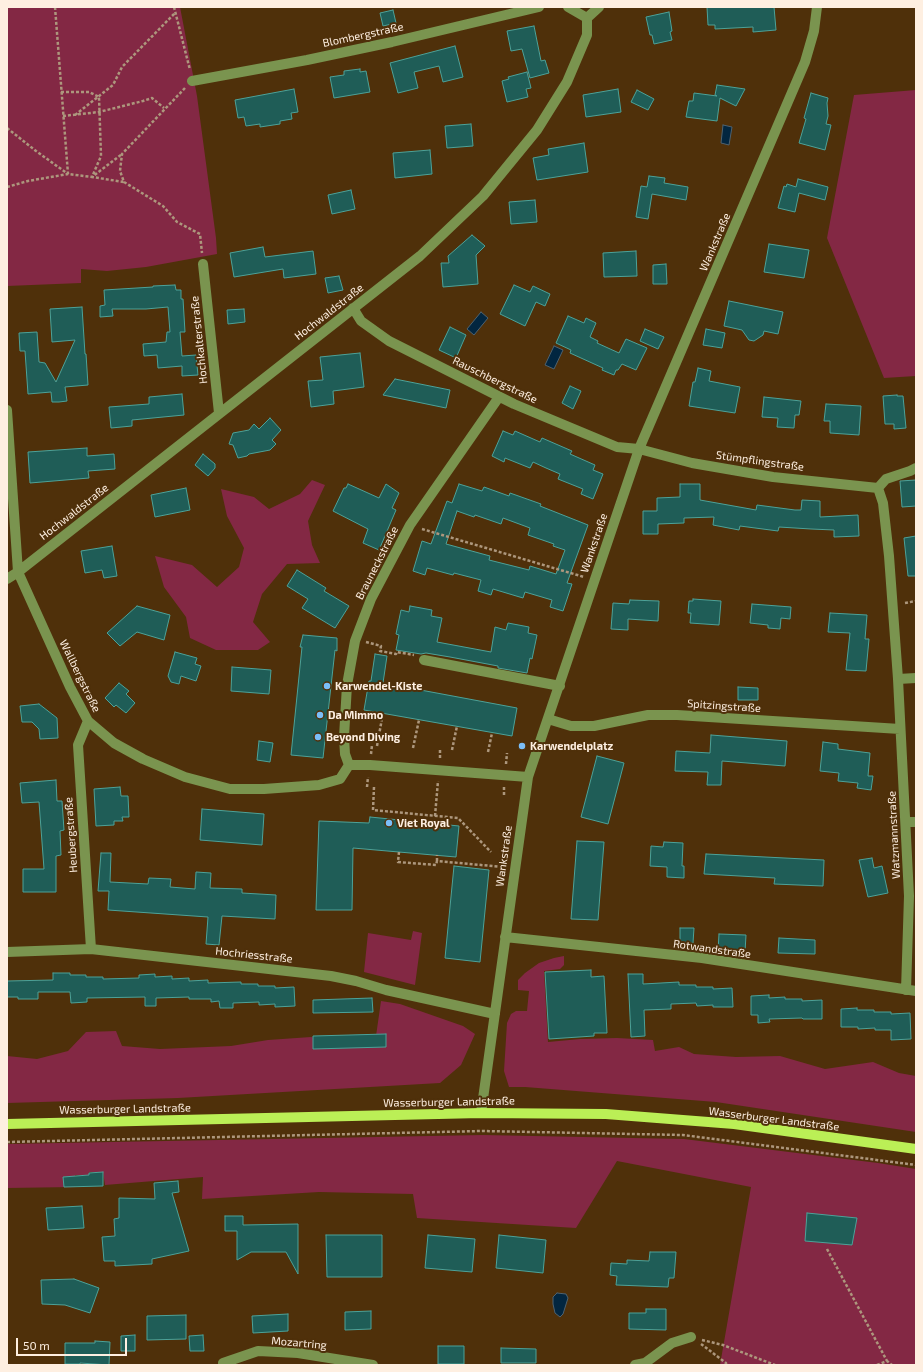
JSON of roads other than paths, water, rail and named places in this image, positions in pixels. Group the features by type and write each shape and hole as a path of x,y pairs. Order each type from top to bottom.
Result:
{"main road":[{"name":"Wasserburger Landstraße","path":"7,1124 481,1113 606,1114 734,1124 916,1149"}],"street":[{"name":"Blombergstraße","path":"192,81 307,60 539,7"},
{"path":"568,7 587,18 599,7"},
{"name":"Wankstraße","path":"481,1113 528,777 536,750 560,686 594,579 640,449 805,62 814,31 817,7"},
{"name":"Hochwaldstraße","path":"7,579 18,572 420,256 483,196 537,130 567,82 587,35 587,18"},
{"name":"Hochkalterstraße","path":"203,264 219,413"},
{"name":"Rauschbergstraße","path":"353,308 361,321 389,341 499,397 617,447 640,449"},
{"name":"Brauneckstraße","path":"349,765 345,754 344,736 347,685 354,641 371,599 410,525 499,397"},
{"name":"Wallbergstraße","path":"7,410 18,572 70,687 88,721 114,743 143,759 185,777 230,789 264,789 320,785 340,779 349,765"},
{"name":"Stümpflingstraße","path":"640,449 692,463 751,473 878,488"},
{"path":"878,488 886,479 916,468"},
{"name":"Watzmannstraße","path":"878,488 883,503 889,556 900,729 911,822 909,896 911,991"},
{"path":"424,660 560,686"},
{"path":"898,679 916,678"},
{"name":"Spitzingstraße","path":"548,719 571,726 594,726 648,715 677,714 900,729"},
{"name":"Heubergstraße","path":"88,721 78,745 92,949"},
{"path":"349,765 370,765 528,777"},
{"name":"Rotwandstraße","path":"505,938 702,958 911,991"},
{"name":"Hochriesstraße","path":"7,952 92,949 331,976 356,981 386,990 495,1014"},
{"path":"635,1365 645,1363 672,1343 691,1338"},
{"name":"Mozartring","path":"221,1364 258,1351 298,1353 374,1365"}],"water":[{"path":"723,125 732,127 729,145 721,143"},
{"path":"481,312 488,318 474,335 467,329"},
{"path":"554,346 563,350 554,369 545,365"},
{"path":"557,1293 566,1294 568,1298 563,1314 560,1317 555,1313 553,1304 553,1297"}],"place":[{"name":"Karwendel-Kiste","path":"327,686"},
{"name":"Da Mimmo","path":"320,715"},
{"name":"Beyond Diving","path":"318,737"},
{"name":"Karwendelplatz","path":"522,746"},
{"name":"Viet Royal","path":"389,823"}]}
